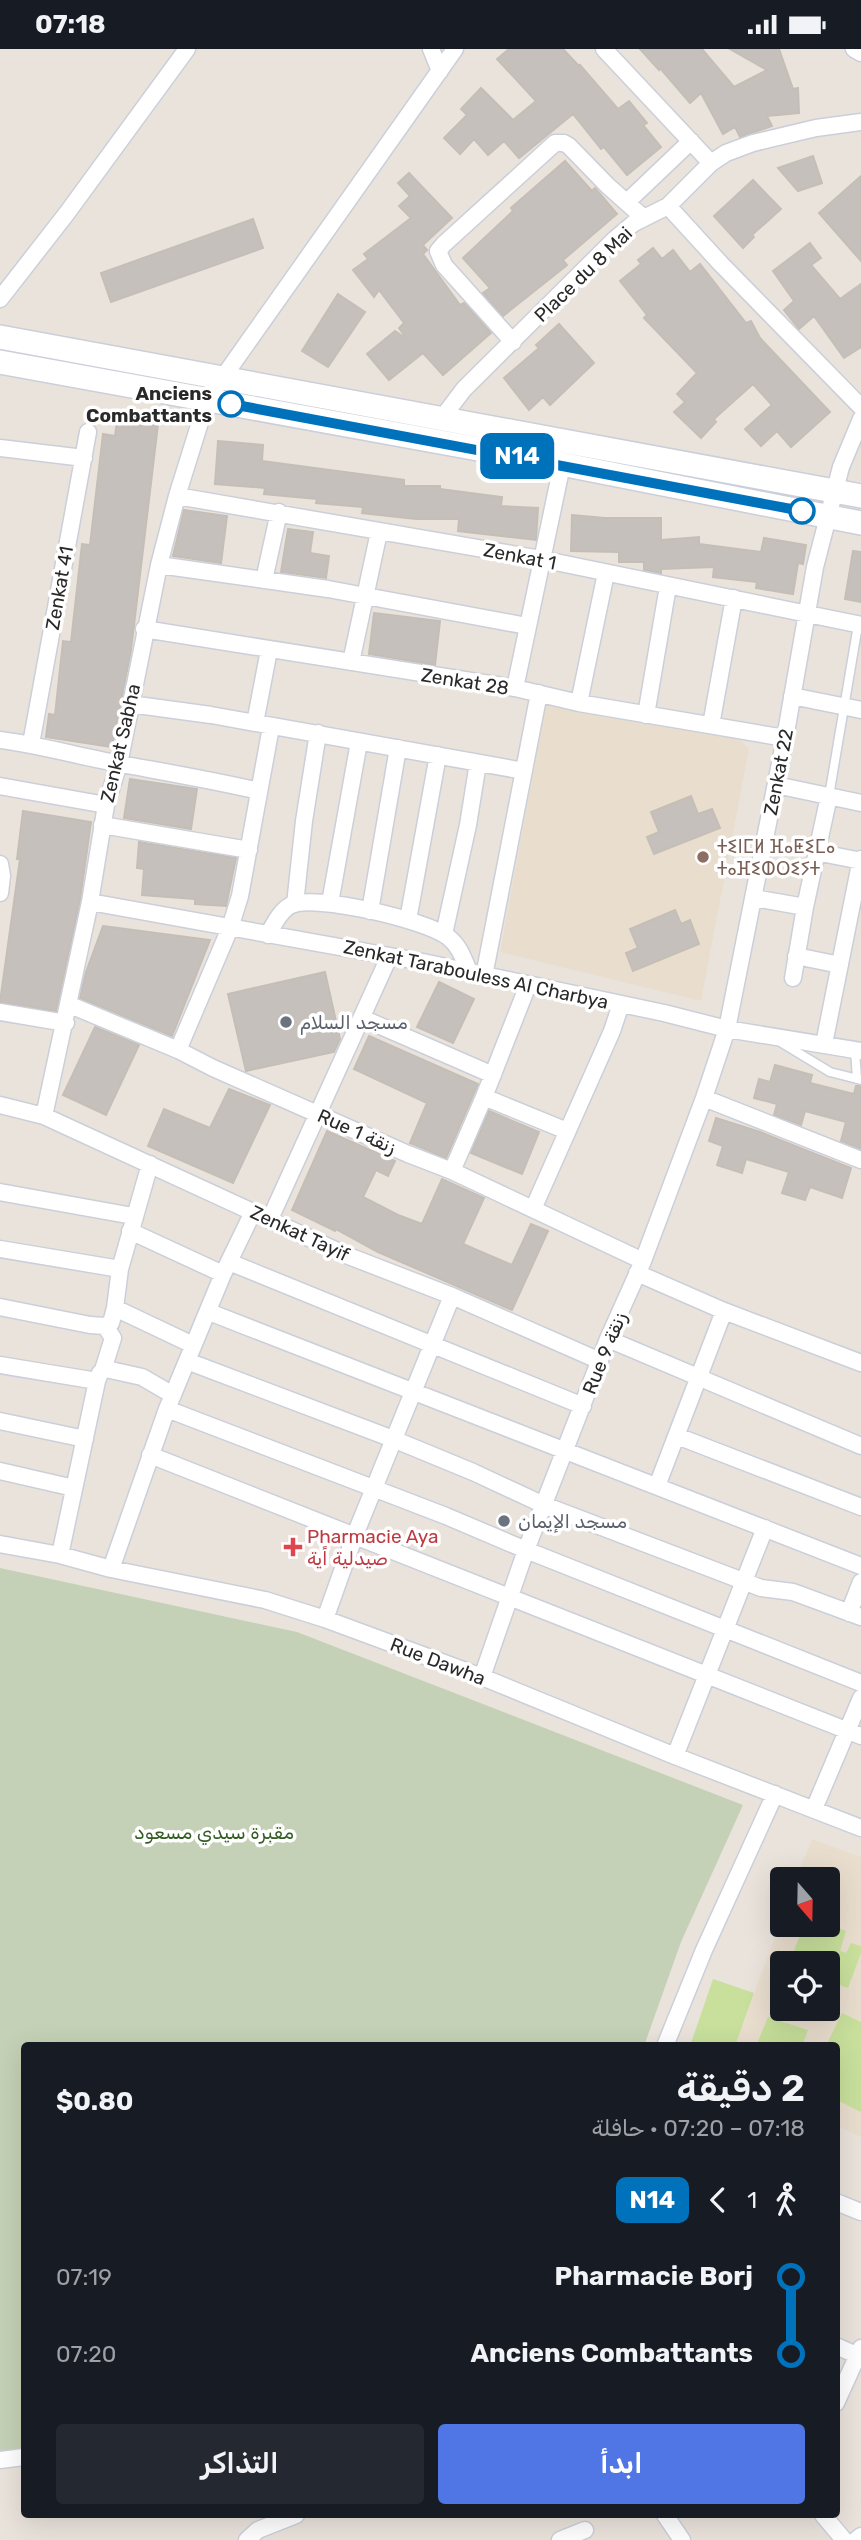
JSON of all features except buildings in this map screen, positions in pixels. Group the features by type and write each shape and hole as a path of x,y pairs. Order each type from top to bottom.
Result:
{"main road":[{"path":"0,337 861,496"},
{"path":"0,362 861,523"}],"street":[{"path":"0,299 67,213 187,49"},
{"path":"432,49 440,71"},
{"name":"Zenkat Sabha","path":"44,1116 70,1005 102,825 119,764 144,629 177,496 207,400 456,49"},
{"path":"604,49 710,163"},
{"path":"854,49 861,53"},
{"name":"Place du 8 Mai","path":"442,418 464,389 615,239 644,218 668,206 710,163 726,153 753,143 816,128 861,122"},
{"path":"627,202 691,141"},
{"path":"513,342 444,265 438,251 559,142 569,146 644,218"},
{"path":"668,206 861,407"},
{"name":"Zenkat 22","path":"727,1029 785,738 806,613 841,467 861,419"},
{"name":"Zenkat 41","path":"31,744 88,432"},
{"path":"0,448 84,458"},
{"path":"515,688 562,465"},
{"name":"Zenkat 1","path":"177,496 541,559 859,625"},
{"path":"264,580 279,512"},
{"path":"351,662 379,532"},
{"path":"159,565 264,580 527,626"},
{"path":"579,703 606,573"},
{"path":"646,715 668,586"},
{"path":"711,725 734,599"},
{"name":"Zenkat 28","path":"144,629 515,688 579,703 785,738"},
{"path":"255,723 269,650"},
{"path":"477,975 539,693"},
{"path":"792,696 861,710"},
{"path":"130,704 318,733 524,771"},
{"path":"178,1050 230,928 249,850 271,727"},
{"path":"295,904 304,821 318,733"},
{"path":"0,740 189,775 259,791"},
{"path":"330,903 359,742"},
{"path":"370,911 398,748"},
{"path":"408,920 438,755"},
{"path":"444,934 478,763"},
{"path":"776,785 861,803"},
{"path":"0,786 106,805"},
{"path":"793,978 804,907 829,796"},
{"path":"102,825 249,850"},
{"path":"816,852 861,860 856,914 840,965 824,1044"},
{"path":"0,864 0,893"},
{"path":"754,898 804,907"},
{"path":"268,935 281,913 295,904 321,901 408,920 444,934 477,975"},
{"name":"Zenkat Tarabouless Al Charbya","path":"90,902 423,962 727,1029 858,1050"},
{"path":"270,1219 389,957"},
{"path":"796,957 840,965"},
{"path":"452,1171 528,985"},
{"path":"533,1209 612,1031 621,1004"},
{"name":"Rue 1 زنقة","path":"70,1005 452,1171 533,1209 724,1311 861,1363"},
{"path":"0,1012 66,1023"},
{"path":"362,1018 493,1075"},
{"name":"Rue 9 زنقة","path":"482,1677 526,1550 608,1339 640,1267 727,1029"},
{"path":"484,1097 568,1131"},
{"path":"704,1098 861,1160"},
{"name":"Zenkat Tayif","path":"0,1105 44,1116 346,1255 452,1296 600,1361"},
{"path":"0,1307 48,1318 105,1326 111,1323 120,1269 150,1164"},
{"path":"0,1192 132,1224 226,1268 583,1406"},
{"path":"111,1569 170,1402 226,1268 253,1213"},
{"path":"0,1249 120,1269"},
{"path":"325,1619 355,1535 452,1296"},
{"path":"115,1308 190,1353 473,1472 544,1505 761,1588 785,1589 855,1615 861,1583"},
{"path":"657,1486 724,1311"},
{"path":"209,1312 861,1566"},
{"path":"60,1555 100,1375 113,1338 105,1326"},
{"path":"608,1339 861,1446"},
{"path":"0,1365 142,1377 170,1402 526,1550 861,1683"},
{"path":"0,1421 85,1439"},
{"path":"677,1436 861,1507"},
{"path":"150,1455 854,1733"},
{"path":"0,1471 74,1487"},
{"path":"675,1756 765,1528"},
{"name":"Rue Dawha","path":"0,1544 265,1600 325,1619 482,1677 861,1828"},
{"path":"814,1809 854,1733 861,1697"},
{"path":"667,2042 704,1949 775,1794"},
{"path":"840,2204 861,2213"},
{"path":"840,2347 860,2354 840,2395"},
{"path":"0,2460 21,2457"},
{"path":"247,2540 258,2530 288,2518"},
{"path":"667,2518 682,2540"},
{"path":"826,2518 844,2540"},
{"path":"560,2540 585,2528"},
{"path":"856,2540 861,2536"}],"lane":[{"path":"829,796 859,625"},
{"path":"767,1034 830,1072 859,1080 858,1050"}],"shaded area":[{"path":"546,704 741,740 749,749 701,1001 500,952"},
{"path":"812,1839 861,1857 861,2137 840,2127 840,2042 736,2042 775,1937 840,1937 840,1867 801,1867"}],"green space":[{"name":"مقبرة سيدي مسعود","path":"0,1568 297,1632 743,1805 681,1942 645,2042 21,2042 21,2450 0,2452"},
{"path":"840,1929 846,1931 840,1951 794,1951 799,1937 840,1937"},
{"path":"851,1943 861,1946 861,1953 848,1988 840,1985 840,1951 846,1953"},
{"path":"713,1979 754,1993 736,2042 691,2042"},
{"path":"842,2013 861,2022 861,2112 840,2102 840,2042 828,2042"},
{"path":"768,2017 770,2021 780,2021 808,2030 804,2042 758,2042"}],"bus line":[{"name":"N14","path":"231,404 802,511"}],"place":[{"name":"Anciens Combattants","path":"231,404"},
{"name":"ⵜⵉⵏⵎⵍ ⴼⴰⵟⵉⵎⴰ ⵜⴰⴼⵉⵀⵔⵉⵢⵜ","path":"703,857"},
{"name":"مسجد السلام","path":"286,1022"},
{"name":"مسجد الإيمان","path":"504,1521"},
{"name":"Pharmacie Aya صيدلية اًية","path":"293,1547"}]}
